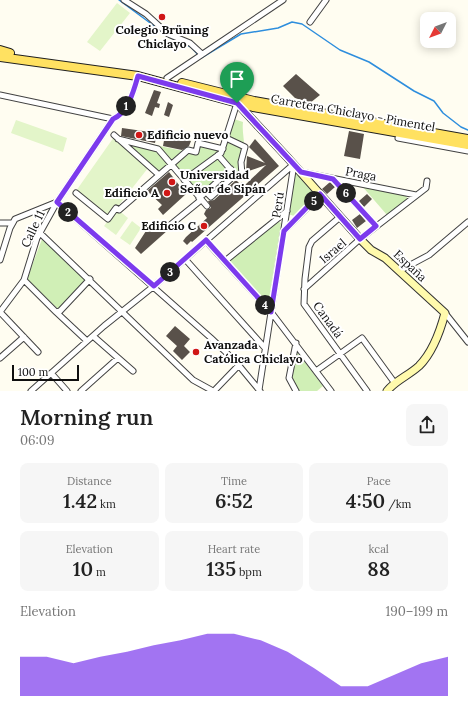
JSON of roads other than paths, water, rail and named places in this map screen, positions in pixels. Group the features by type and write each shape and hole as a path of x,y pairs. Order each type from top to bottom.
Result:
{"main road":[{"name":"Carretera Chiclayo - Pimentel","path":"0,51 137,71 254,101 468,139"},
{"name":"Carretera Chiclayo - Pimentel","path":"0,57 138,76 237,103 468,145"},
{"path":"358,125 398,138"}],"street":[{"path":"124,0 146,14 168,34 190,43 200,56"},
{"path":"166,78 283,0"},
{"path":"310,22 326,0"},
{"name":"Calle 11","path":"0,312 24,280 40,233 57,202 113,119 120,116 131,97 138,76"},
{"path":"0,95 113,119"},
{"path":"184,180 218,155 222,149 237,103"},
{"name":"España","path":"237,103 294,164 360,239 371,250 385,258 445,314 468,342"},
{"path":"159,175 116,137 158,149 206,206"},
{"path":"206,192 211,197 236,175 242,175 240,162 245,147 226,138"},
{"path":"398,138 468,151"},
{"path":"76,193 108,219 116,208 119,210 188,150 196,152 198,143 222,149"},
{"path":"218,155 236,175"},
{"path":"31,391 87,341 154,286 294,164"},
{"name":"Perú","path":"259,390 294,164"},
{"path":"169,226 231,169"},
{"name":"Praga","path":"301,172 416,195"},
{"path":"220,179 225,184"},
{"path":"333,179 376,226"},
{"name":"Israel","path":"304,289 360,239 426,188 427,181"},
{"path":"284,231 320,194"},
{"path":"0,260 12,223 16,219 57,202 154,286 211,338 238,365 259,390"},
{"path":"225,261 287,211"},
{"name":"Canadá","path":"340,217 312,241 309,247 304,289 304,304 367,391"},
{"path":"399,271 428,255 468,222"},
{"path":"0,223 12,223"},
{"path":"40,233 90,279 193,380 214,391 238,365"},
{"path":"206,240 271,312 331,391"},
{"path":"185,259 265,348"},
{"path":"56,312 60,311 90,279"},
{"path":"24,280 87,341"},
{"path":"0,312 38,352"},
{"path":"387,391 394,382 418,366 425,359 436,340 445,314"},
{"path":"93,336 133,370"},
{"path":"0,358 24,337"},
{"path":"316,371 362,338 394,382"},
{"path":"296,343 289,378 296,391"},
{"path":"81,391 118,358"},
{"path":"51,373 67,391"}],"waterway":[{"path":"119,0 161,31"},
{"path":"169,37 191,47 201,58 241,34 278,28 292,22 302,24 340,50 369,62 414,91 434,101 443,113 461,127 468,130"}],"place":[{"name":"Colegio Brüning Chiclayo","path":"162,17"},
{"name":"Edificio nuevo","path":"139,135"},
{"name":"Universidad Señor de Sipán","path":"172,182"},
{"name":"Edificio A","path":"167,193"},
{"name":"Edificio C","path":"204,226"},
{"name":"Avanzada Católica Chiclayo","path":"196,352"}]}
